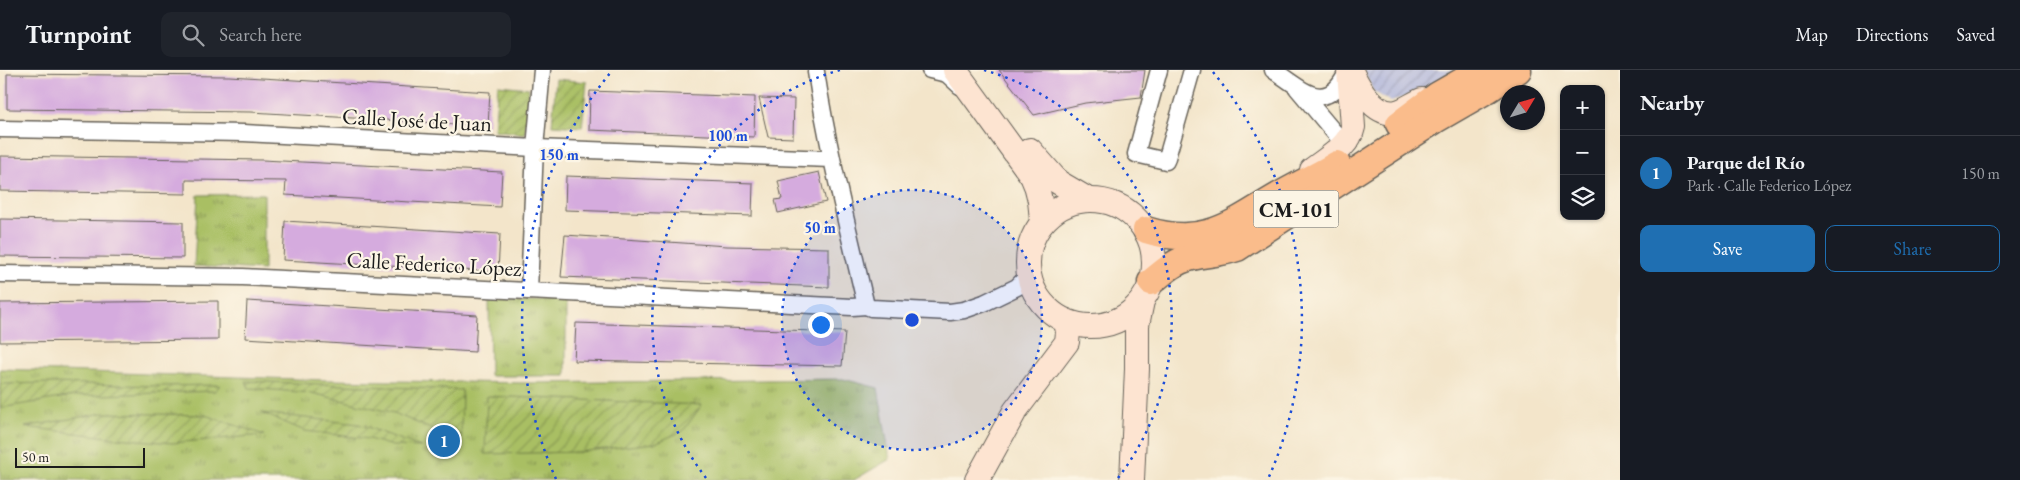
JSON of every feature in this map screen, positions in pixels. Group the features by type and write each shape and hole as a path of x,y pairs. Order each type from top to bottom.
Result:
{"main road":[{"path":"955,70 1032,176 1038,189 1042,223"},
{"path":"971,70 1047,171 1058,182 1087,199"},
{"path":"1349,70 1363,94 1372,103 1389,112 1398,112 1424,99 1438,95"},
{"path":"1289,189 1344,144 1352,134 1354,128 1349,70"},
{"name":"CM-101","path":"1146,230 1161,235 1175,236 1191,236 1216,232 1289,189 1323,173 1438,95 1518,70"},
{"name":"CM-101","path":"1146,292 1165,270 1180,261 1227,252 1236,248 1435,120 1484,80"},
{"path":"1087,199 1099,200 1120,206 1137,219 1146,230 1155,256 1154,276 1134,311 1116,322 1096,327 1066,321 1057,317 1042,303 1032,284 1028,263 1031,242 1042,223 1058,209 1072,202 1087,199"},
{"path":"1132,480 1137,325 1146,292"},
{"path":"977,480 1014,411 1067,342 1066,321"}],"street":[{"path":"529,291 535,148 542,70"},
{"path":"816,70 831,160 866,306"},
{"path":"930,70 943,72 954,79 976,104 986,111"},
{"path":"1158,70 1136,154 1166,161 1192,70"},
{"path":"1273,70 1296,86 1314,95 1331,94 1338,89 1349,70"},
{"path":"1296,86 1344,144"},
{"name":"Calle José de Juan","path":"0,129 244,133 535,148 831,160"},
{"name":"Calle Federico López","path":"0,274 244,277 852,307 866,306 871,308 950,312 964,310 984,303 1016,287 1026,278 1029,271"}],"shaded area":[{"path":"1364,70 1456,70 1421,91 1391,102 1373,91"}],"green space":[{"path":"556,79 587,82 582,127 552,125"},
{"path":"498,85 529,88 525,134 494,130"},
{"path":"264,194 264,270 194,266 198,195"},
{"path":"489,299 566,299 566,376 490,376"},
{"path":"0,369 325,380 529,383 843,379 878,388 890,459 854,480 0,480"},
{"path":"246,381 462,390 461,442 394,413 312,393 249,388"},
{"path":"52,383 156,386 220,385 215,391 73,396 0,408 0,384"},
{"path":"487,396 702,405 683,431 655,443 579,452 485,454"},
{"path":"103,413 205,415 264,435 172,443 25,427"},
{"path":"262,413 359,424 421,447 392,446 369,439 305,431"}],"building":[{"path":"999,70 1145,70 1141,97 1085,103 1034,115"},
{"path":"7,74 229,76 490,92 488,126 251,112 7,109"},
{"path":"590,91 755,97 754,137 589,130"},
{"path":"759,98 794,99 793,138 768,137"},
{"path":"0,156 262,160 502,172 500,207 285,195 286,181 186,180 186,194 0,191"},
{"path":"819,172 826,202 778,213 775,200 782,199 778,181"},
{"path":"566,176 753,183 752,216 565,210"},
{"path":"0,219 183,222 183,258 0,256"},
{"path":"285,221 500,234 498,272 283,260"},
{"path":"565,235 727,246 829,248 829,287 561,277"},
{"path":"218,301 218,340 0,342 0,303"},
{"path":"247,301 477,315 475,352 245,338"},
{"path":"576,323 845,332 842,366 574,361"}],"place":[{"name":"Parque del Río","path":"444,441"}]}
